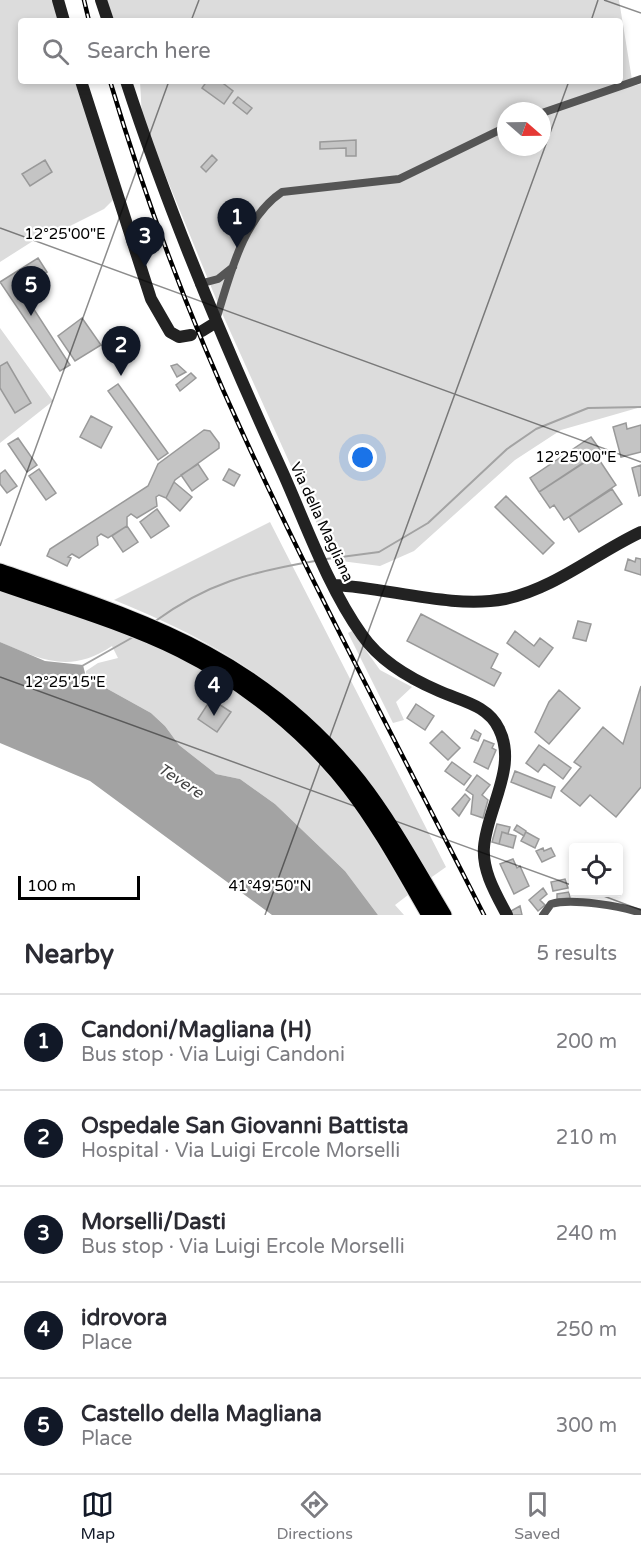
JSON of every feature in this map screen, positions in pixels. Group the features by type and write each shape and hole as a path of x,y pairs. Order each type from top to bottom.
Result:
{"highway":[{"path":"0,571 172,634 221,660 278,707 350,788 383,837 429,915"},
{"path":"0,584 80,611 180,650 278,707 313,731 357,779 379,808 444,915"}],"main road":[{"path":"58,0 63,18"},
{"path":"101,0 107,18"},
{"path":"82,84 151,299 161,321 170,332 178,337 196,333 215,323"},
{"name":"Via della Magliana","path":"127,84 215,323 332,580 364,638 385,660 424,684 478,707 488,714 499,728 506,757 484,851 488,873 507,915"},
{"path":"332,580 472,602 507,598 548,584 641,532"}],"street":[{"path":"551,110 641,79"},
{"path":"215,323 233,266 255,218 268,201 282,192 399,179 497,131"},
{"path":"199,284 218,279 233,266"},
{"path":"543,915 551,904 561,902 620,908 641,913"}],"shaded area":[{"path":"0,0 55,0 59,18 18,18 18,84 78,84 114,199 104,209 64,229 44,234 0,262"},
{"path":"107,0 619,0 622,18 113,18"},
{"path":"623,25 633,86 641,84 641,407 561,430 515,460 414,551 380,566 341,561 323,537 221,311 142,118 140,84 623,84"},
{"path":"0,328 53,401 0,443"},
{"path":"270,522 446,867 429,879 366,781 332,739 305,713 277,689 215,648 182,630 114,600"},
{"path":"0,590 94,621 150,643 206,672 283,729 328,774 356,810 408,895 395,905 404,915 378,915 345,871 275,804 240,779 216,774 179,745 165,726 151,713 86,677 86,671 98,663 118,658 112,646 97,655 69,662 43,659 0,642"},
{"path":"352,631 380,670 412,687 396,702 404,720 393,723 348,633"}],"water":[{"name":"Tevere","path":"0,642 45,661 83,665 86,677 151,713 165,726 179,745 216,774 240,779 275,804 345,871 378,915 272,915 90,781 0,743"}],"building":[{"path":"205,84 224,84 233,91 224,104 202,88"},
{"path":"238,97 252,108 247,114 233,103"},
{"path":"356,140 356,156 346,156 346,148 320,149 320,142"},
{"path":"212,155 217,160 206,172 201,167"},
{"path":"45,160 52,172 30,186 22,174"},
{"path":"38,258 47,272 22,291 70,365 60,371 0,282"},
{"path":"82,318 101,345 75,361 58,336"},
{"path":"7,362 31,403 15,413 0,388 0,366"},
{"path":"177,364 186,372 177,377 171,366"},
{"path":"191,373 196,378 180,391 176,385"},
{"path":"118,384 168,453 158,460 108,391"},
{"path":"91,416 112,427 101,448 80,437"},
{"path":"626,423 627,429 641,425 641,452 621,457 613,427"},
{"path":"204,430 210,431 219,443 219,448 175,480 166,498 159,495 156,497 157,506 137,518 131,514 127,517 127,526 108,538 101,534 97,537 98,545 79,558 72,554 68,557 71,558 67,566 47,556 50,549 148,486 158,464"},
{"path":"591,437 601,451 539,492 530,478"},
{"path":"18,438 37,465 27,472 8,444"},
{"path":"596,455 616,485 564,520 554,505 550,508 539,492"},
{"path":"198,464 208,479 192,491 181,475"},
{"path":"641,465 641,495 639,496 632,468"},
{"path":"39,469 56,493 46,500 29,476"},
{"path":"229,469 240,475 234,486 223,480"},
{"path":"5,470 17,486 7,493 0,484 0,474"},
{"path":"174,482 192,497 180,511 166,498"},
{"path":"612,489 622,504 579,532 569,517"},
{"path":"506,496 554,543 543,554 495,507"},
{"path":"157,509 169,526 151,538 140,522"},
{"path":"127,526 138,542 123,552 112,536"},
{"path":"636,558 641,559 641,575 625,570 628,559 635,562"},
{"path":"421,614 498,654 491,668 501,673 494,686 407,641"},
{"path":"578,621 591,624 586,641 573,638"},
{"path":"515,631 534,646 540,638 553,648 539,667 507,643"},
{"path":"641,686 641,787 616,817 590,795 580,806 561,791 581,767 574,762 603,727 623,744"},
{"path":"559,690 580,708 549,744 535,732 549,702"},
{"path":"211,699 231,712 217,732 198,719"},
{"path":"416,704 434,716 425,730 407,718"},
{"path":"475,730 481,734 478,741 471,738"},
{"path":"442,731 460,748 448,760 430,743"},
{"path":"484,740 494,744 492,748 496,750 488,769 474,762"},
{"path":"539,745 571,768 563,779 544,764 538,772 526,763"},
{"path":"452,762 471,776 464,785 445,771"},
{"path":"515,771 555,787 551,798 511,782"},
{"path":"477,775 490,785 482,795 488,800 483,818 471,814 473,795 466,790"},
{"path":"465,794 470,799 459,816 452,809"},
{"path":"497,824 510,827 508,834 502,832 499,844 492,842"},
{"path":"517,825 526,831 524,836 514,830"},
{"path":"502,832 516,836 513,848 499,844"},
{"path":"526,832 539,839 535,848 521,841"},
{"path":"543,848 544,851 551,848 555,856 542,862 536,851"},
{"path":"513,859 517,868 520,866 529,886 514,894 500,864"},
{"path":"565,879 568,888 553,891 551,882"},
{"path":"543,888 547,894 540,900 545,905 538,911 529,900"},
{"path":"569,892 570,898 557,899 557,894"},
{"path":"520,906 522,915 510,915 509,912"}],"waterway":[{"path":"326,559 379,552 428,523 507,449 536,429 588,408 641,407"},
{"path":"154,622 211,588 250,575 315,561"},
{"path":"82,666 135,636"}],"railway":[{"path":"84,0 88,18"},
{"path":"111,84 170,260 224,391 361,676 484,915"}],"place":[{"name":"Candoni/Magliana (H)","path":"237,248"},
{"name":"Morselli/Dasti","path":"145,267"},
{"name":"Castello della Magliana","path":"31,316"},
{"name":"Ospedale San Giovanni Battista","path":"121,376"},
{"name":"idrovora","path":"214,716"}]}
